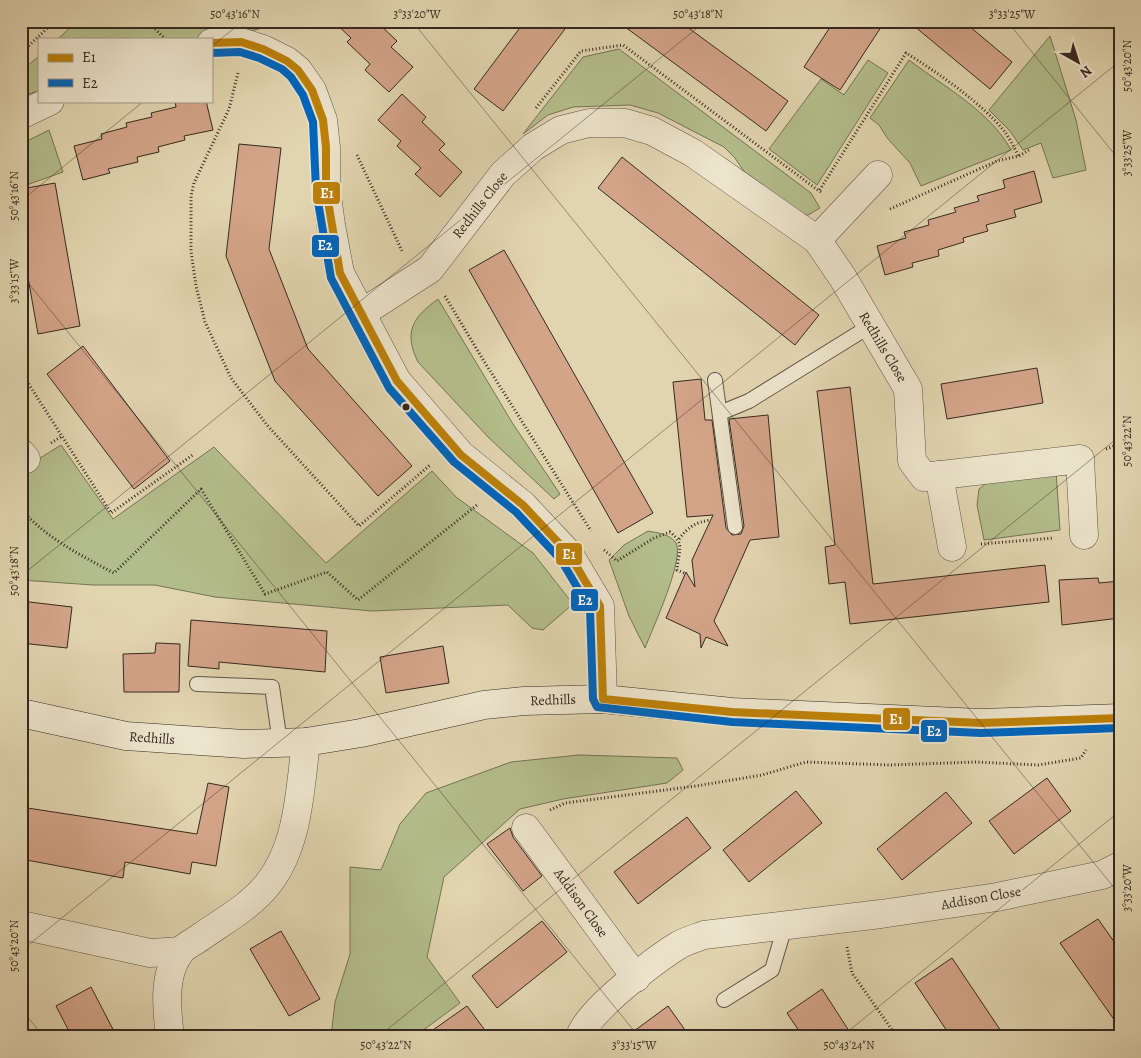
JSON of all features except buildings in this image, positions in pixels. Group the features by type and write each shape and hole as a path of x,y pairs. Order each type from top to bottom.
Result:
{"street":[{"path":"212,43 246,43 263,48 287,61 298,70 318,102 323,120 326,147 326,189 340,273 397,381 461,455 523,504 569,554 600,606 604,699"},
{"path":"21,115 48,102"},
{"name":"Redhills Close","path":"362,313 423,274 503,174 533,147 561,130 589,124 625,123 652,131 693,153 817,240 843,278 908,390 912,461 924,477 1080,459 1084,535"},
{"path":"817,240 878,175"},
{"path":"939,475 952,547"},
{"name":"Redhills","path":"21,713 126,736 244,744 293,742 361,733 484,705 604,699 732,712 981,723 1112,718"},
{"path":"170,1037 166,1004 171,972 181,951 254,900 269,883 284,857 296,817 293,742"},
{"name":"Addison Close","path":"526,828 636,978"},
{"name":"Addison Close","path":"580,1037 584,1025 591,1016 636,978 679,944 704,935 840,919 997,897 1102,875 1120,866"},
{"path":"21,925 150,953 181,951"}],"lane":[{"path":"720,413 749,401 870,326"},
{"path":"715,380 735,527"},
{"path":"197,684 272,687 293,742"},
{"path":"724,1000 772,970 785,926"}],"path":[{"path":"21,53 55,21"},
{"path":"148,21 164,38"},
{"path":"246,43 229,109 194,183 191,196 191,251 205,322 231,378 267,425 359,526 432,463"},
{"path":"846,209 819,191 906,53 932,69 985,112 1005,132 1019,156"},
{"path":"889,209 997,161 1019,156 1029,150"},
{"path":"356,152 379,206 423,274 482,358 593,534"},
{"path":"21,372 111,513 194,454"},
{"path":"21,509 33,522 70,549 114,573 201,489 265,594 327,572 358,600 416,556 500,486"},
{"path":"679,539 687,528 702,521"},
{"path":"584,579 603,550 617,560 654,538 670,532 679,539 681,545 677,570 686,574"},
{"path":"952,547 1084,535"},
{"path":"526,828 542,813 566,803 696,786 762,775 806,762 890,764 976,762 1038,765 1081,758 1112,718"},
{"path":"840,919 852,973 897,1037"}],"green space":[{"path":"77,21 290,21 212,41 212,38 59,38"},
{"path":"1050,36 1076,120 1086,170 1053,178 1041,143 1023,150 1010,131 989,110"},
{"path":"619,49 811,193 820,208 808,215 799,214 751,182 735,158 724,147 658,113 630,105 573,107 548,115 523,134 583,57"},
{"path":"38,57 38,91 21,96 21,71"},
{"path":"868,60 888,73 817,185 769,149 821,79 844,95"},
{"path":"909,60 978,111 1002,136 1011,150 921,186 910,163 888,139 879,125 870,118"},
{"path":"49,130 63,172 21,187 21,144"},
{"path":"438,299 513,424 560,494 554,499 488,437 418,362 411,342 413,326 422,312"},
{"path":"61,445 113,519 214,447 326,563 432,471 456,497 533,553 573,604 543,630 532,628 508,605 372,611 215,597 155,585 93,585 21,580 21,470"},
{"path":"1118,451 1120,528 1117,528"},
{"path":"1056,471 1060,530 984,540 977,505 979,489 990,480"},
{"path":"648,531 664,534 673,540 678,551 672,578 645,648 629,616 609,560 624,545"},
{"path":"579,755 677,758 683,770 667,783 563,799 520,809 444,877 427,957 460,1003 414,1037 331,1037 335,1002 350,954 350,867 381,870 400,824 426,793 511,762"}],"transit line":[{"name":"E1","path":"212,43 241,42 263,49 287,61 298,70 312,90 323,120 326,147 326,189 340,273 397,381 461,455 523,505 569,554 600,606 603,699 732,712 981,723 1120,718"},
{"name":"E2","path":"212,53 240,52 259,58 282,69 291,77 303,95 313,122 316,190 331,278 389,388 454,462 516,512 561,560 590,609 593,699 597,707 732,722 981,733 1120,728"}]}
